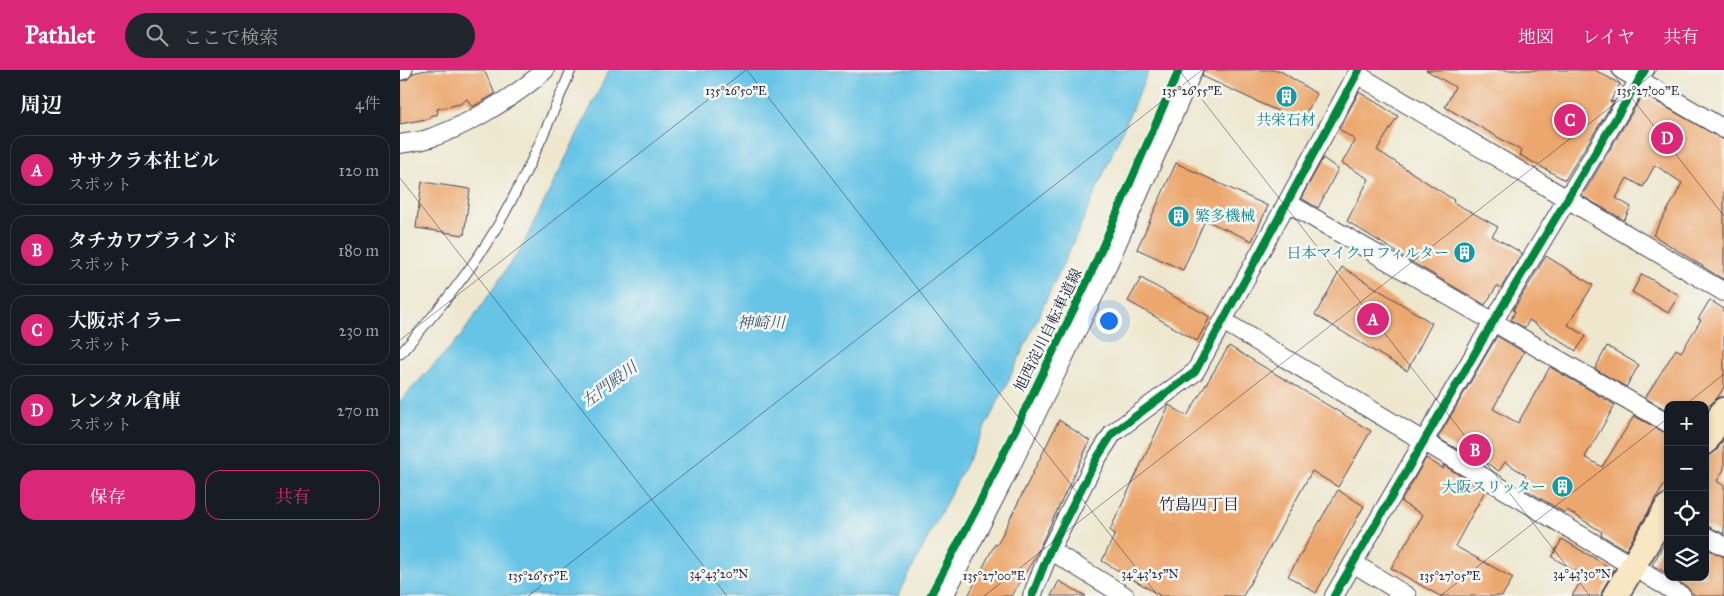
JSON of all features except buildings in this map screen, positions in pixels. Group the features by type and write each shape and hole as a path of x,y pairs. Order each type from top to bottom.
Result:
{"street":[{"path":"400,144 426,139 456,128 504,100 545,70"},
{"path":"944,596 1010,468 1098,287 1194,70"},
{"path":"1622,70 1642,75 1724,129"},
{"path":"1032,596 1050,550 1097,458 1113,433 1195,372 1358,72 1568,200 1724,292"},
{"path":"1334,596 1493,322 1642,75"},
{"path":"1288,203 1664,421"},
{"path":"1223,321 1682,596"},
{"path":"1709,435 1724,410"},
{"path":"1615,596 1664,516"},
{"path":"1709,538 1724,546"},
{"path":"1050,550 1125,596"},
{"path":"1354,563 1407,596"}],"lane":[{"path":"400,354 432,319 479,255 502,219 529,167 571,70"}],"water":[{"name":"神崎川","path":"609,70 1149,70 1077,234 1003,392 898,596 400,596 400,401 461,336 523,245"}],"cycle path":[{"name":"旭西淀川自転車道線","path":"930,596 979,504 1088,280 1179,70"},
{"path":"1032,596 1050,550 1097,458 1113,433 1195,372 1359,70"},
{"path":"1334,596 1493,322 1645,70"}],"place":[{"name":"共栄石材","path":"1286,97"},
{"name":"大阪ボイラー","path":"1570,120"},
{"name":"レンタル倉庫","path":"1667,138"},
{"name":"繁多機械","path":"1179,216"},
{"name":"日本マイクロフィルター","path":"1465,253"},
{"name":"ササクラ本社ビル","path":"1373,319"},
{"name":"タチカワブラインド","path":"1475,450"},
{"name":"大阪スリッター","path":"1562,487"}],"district":[{"name":"竹島四丁目","path":"1199,504"}],"water label":[{"name":"左門殿川","path":"609,384"}]}
